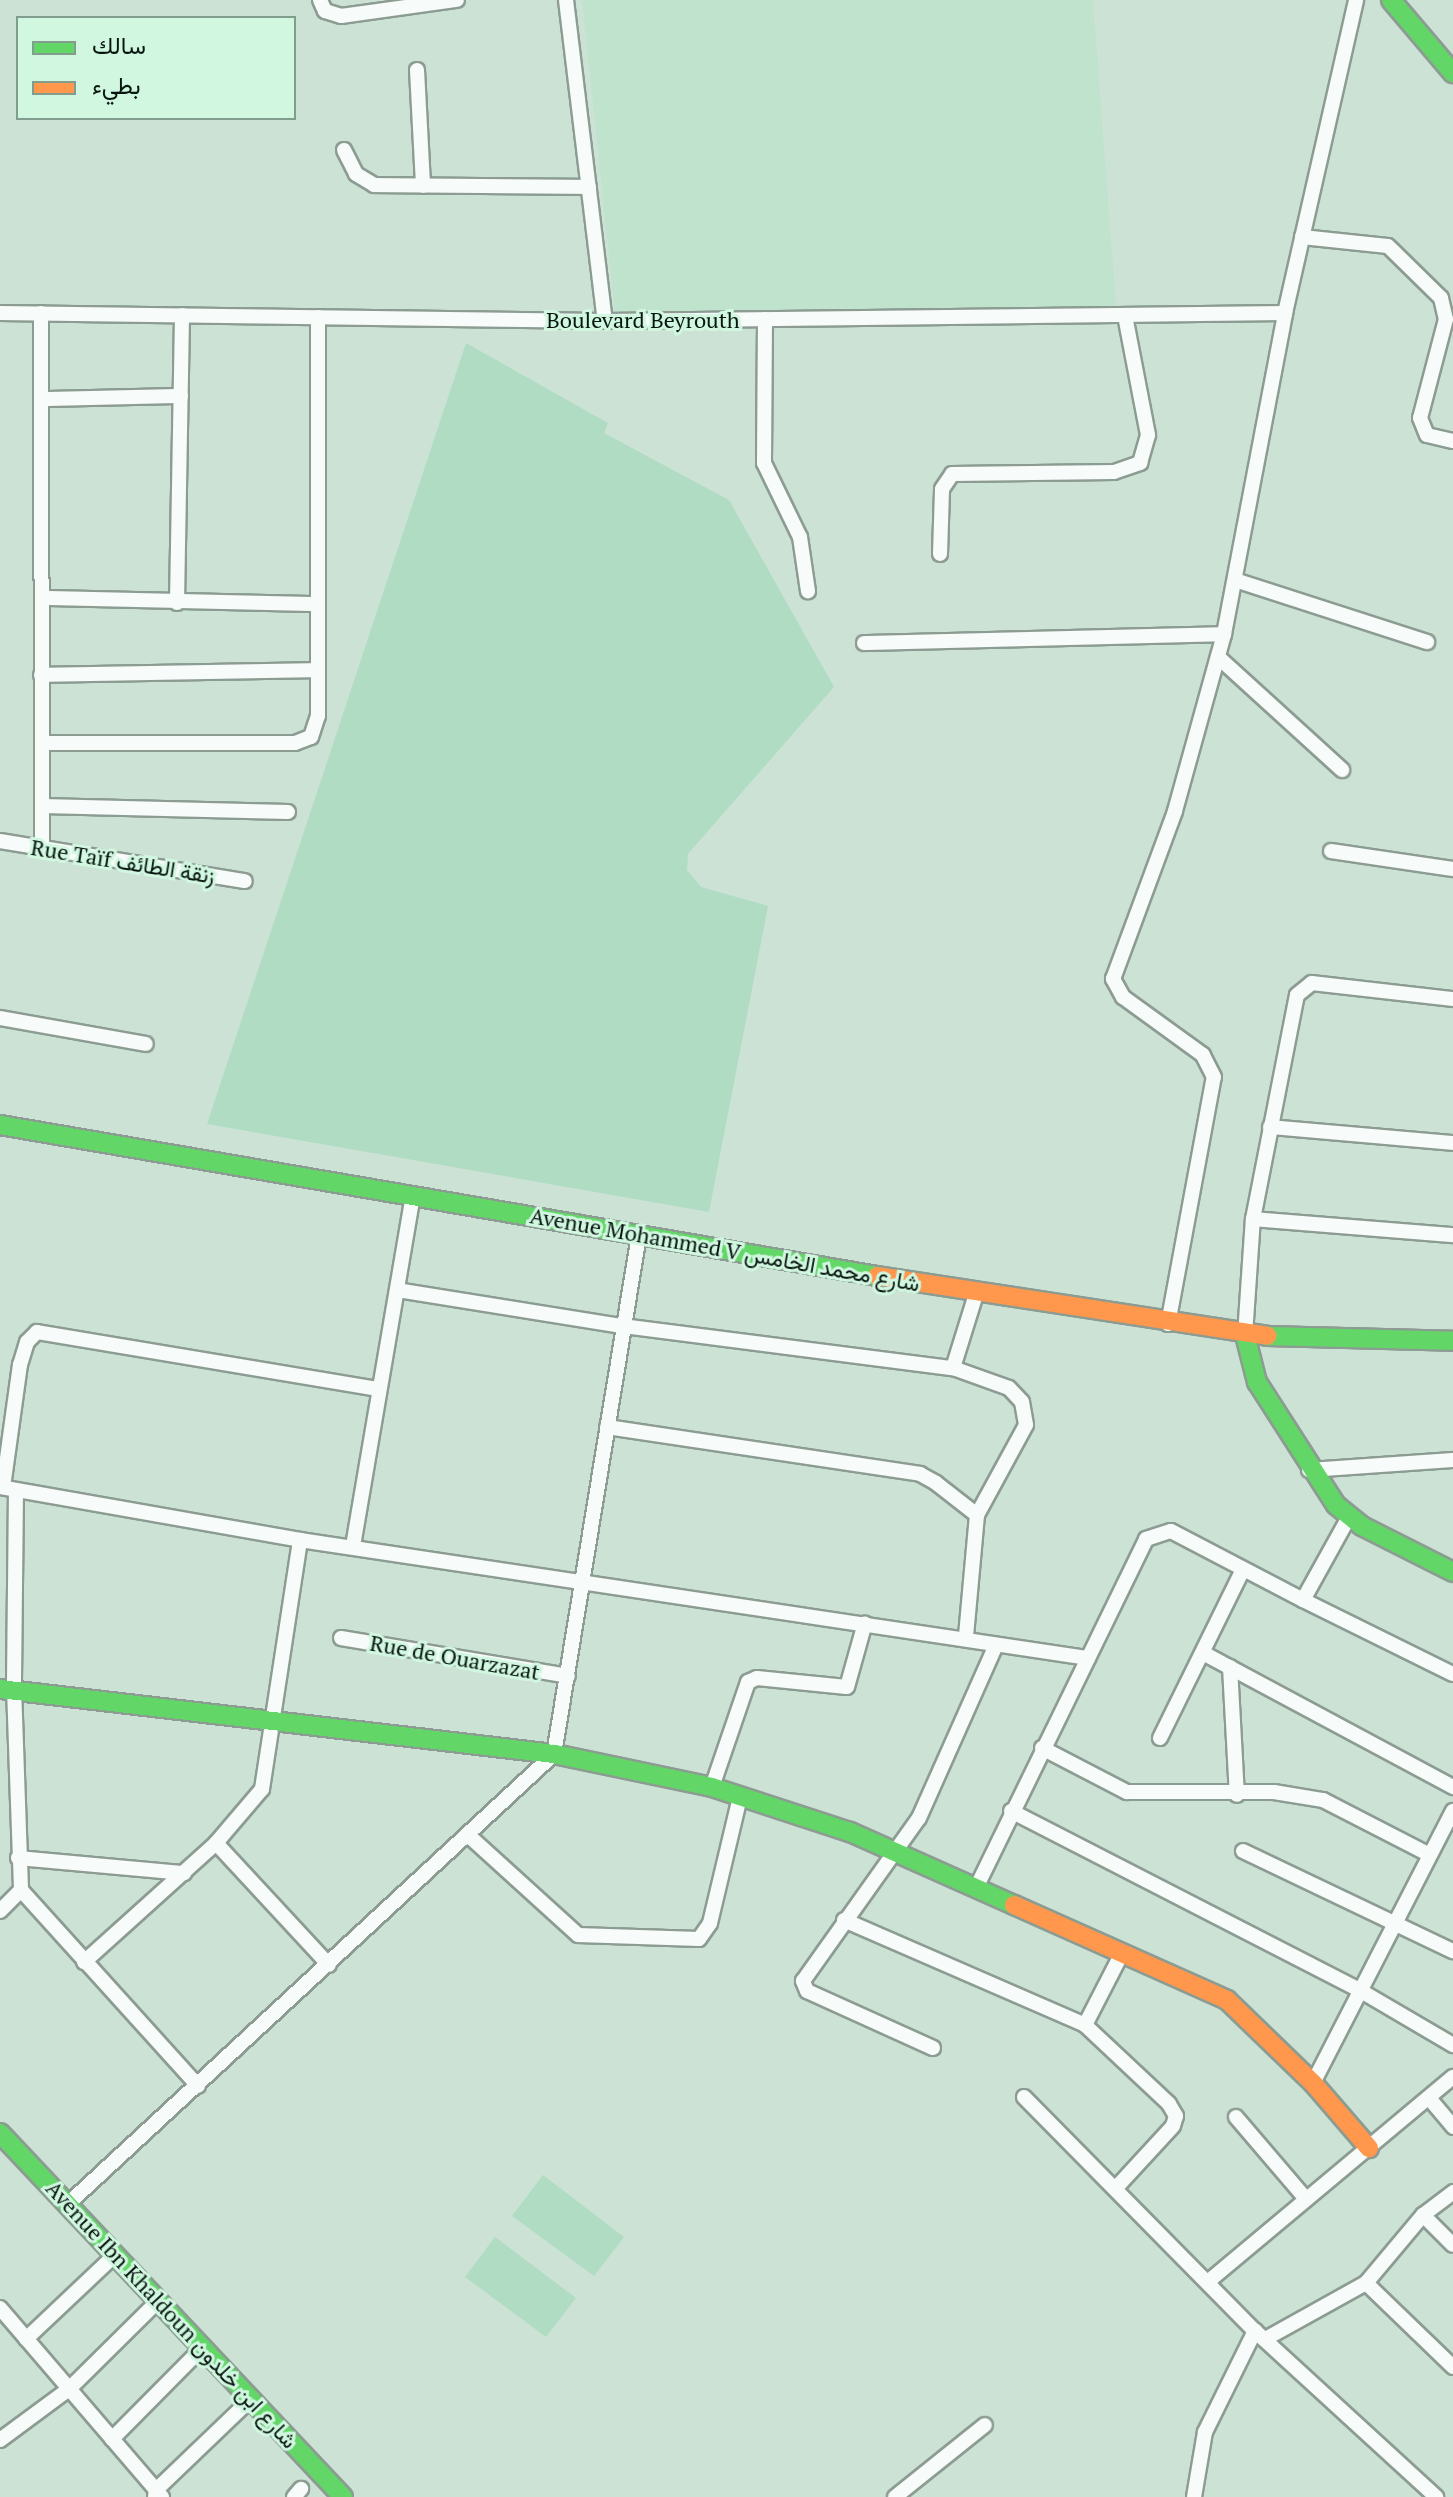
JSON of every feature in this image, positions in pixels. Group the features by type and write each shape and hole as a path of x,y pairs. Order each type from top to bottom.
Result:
{"street":[{"path":"320,0 325,11 341,16 457,0"},
{"path":"566,0 605,321"},
{"path":"1168,1324 1214,1077 1203,1055 1123,997 1113,979 1175,811 1224,634 1285,313 1356,0"},
{"path":"1391,0 1453,73"},
{"path":"417,70 423,186"},
{"path":"344,150 365,182 423,186 589,187"},
{"path":"1302,237 1388,246 1441,298 1446,319 1420,418 1427,435 1453,441"},
{"name":"Boulevard Beyrouth","path":"0,313 605,321 1285,313"},
{"path":"41,313 45,598 41,675 42,848"},
{"path":"177,603 182,315"},
{"path":"940,554 942,489 952,474 1114,472 1140,463 1148,435 1125,315"},
{"path":"42,743 300,743 311,737 317,723 318,317"},
{"path":"765,319 764,463 800,537 808,591"},
{"path":"44,399 181,396"},
{"path":"1235,580 1427,642"},
{"path":"45,598 315,604"},
{"path":"864,643 1224,634"},
{"path":"1218,657 1342,770"},
{"path":"41,675 317,670"},
{"path":"42,806 288,812"},
{"name":"Rue Taïf زنقة الطائف","path":"0,841 245,881"},
{"path":"1331,851 1453,869"},
{"path":"1453,999 1312,983 1297,995 1253,1219 1245,1335 1257,1382 1309,1470 1349,1517 1453,1572"},
{"path":"0,1018 146,1044"},
{"name":"Avenue Mohammed V شارع محمد الخامس","path":"0,1125 1168,1324 1245,1335 1361,1344 1453,1341"},
{"path":"1270,1127 1453,1143"},
{"path":"353,1546 413,1195"},
{"path":"1253,1219 1453,1235"},
{"path":"69,2203 469,1836 554,1754 639,1235"},
{"path":"397,1290 623,1326 953,1368 1009,1388 1022,1402 1026,1425 977,1515 966,1637"},
{"path":"953,1368 977,1291"},
{"path":"198,2086 21,1890 7,1688 6,1488 20,1365 27,1342 37,1332 379,1389"},
{"path":"607,1427 920,1474 977,1515"},
{"path":"1309,1470 1453,1460"},
{"path":"6,1488 300,1540 966,1637 996,1645 1088,1658"},
{"path":"1303,1600 1349,1517"},
{"path":"977,1886 1146,1539 1156,1532 1171,1531 1453,1674"},
{"path":"84,1962 216,1843 262,1789 300,1540"},
{"path":"1160,1738 1243,1569"},
{"path":"712,1787 748,1682 757,1678 847,1687 865,1623"},
{"name":"Rue de Ouarzazat","path":"341,1638 568,1676"},
{"path":"933,2048 807,1991 808,1973 919,1818 948,1759 996,1645"},
{"path":"1203,1653 1453,1787"},
{"path":"1230,1667 1237,1795"},
{"path":"7,1688 554,1754 712,1787 897,1850 1121,1955 1227,2000 1313,2083 1369,2148"},
{"path":"1042,1748 1127,1792 1237,1795 1274,1792 1323,1800 1430,1855"},
{"path":"469,1836 578,1935 699,1939 710,1923 740,1797"},
{"path":"1011,1811 1361,1991 1453,2045"},
{"path":"1313,2083 1453,1811"},
{"path":"216,1843 329,1965"},
{"path":"1243,1851 1453,1951"},
{"path":"18,1858 184,1873"},
{"path":"0,1911 21,1890"},
{"path":"844,1920 1085,2025 1176,2116 1117,2187"},
{"path":"1085,2025 1121,1955"},
{"path":"1210,2280 1453,2077"},
{"path":"1024,2097 1261,2334 1436,2497"},
{"path":"1429,2098 1453,2127"},
{"path":"1236,2117 1306,2199"},
{"name":"Avenue Ibn Khaldoun شارع ابن خلدون","path":"0,2133 343,2497"},
{"path":"1194,2497 1205,2432 1261,2334 1366,2283 1423,2215 1453,2192"},
{"path":"1423,2215 1453,2245"},
{"path":"26,2339 116,2254"},
{"path":"1366,2283 1453,2367"},
{"path":"0,2440 69,2389 159,2300"},
{"path":"0,2308 157,2495 252,2398"},
{"path":"112,2439 203,2347"},
{"path":"895,2497 985,2425"}],"shaded area":[{"path":"582,0 1093,0 1116,307 615,313"},
{"path":"466,343 608,423 604,433 729,500 834,687 688,854 687,870 701,887 768,906 709,1212 207,1124"},
{"path":"543,2175 624,2237 594,2276 512,2216"},
{"path":"495,2237 576,2298 546,2337 465,2277"}],"traffic: fast":[{"path":"1391,0 1453,73"},
{"path":"0,1125 877,1276"},
{"path":"1245,1335 1257,1382 1336,1505 1362,1526 1453,1572"},
{"path":"1267,1336 1453,1341"},
{"path":"0,1689 554,1754 712,1787 850,1832 1014,1905"},
{"path":"0,2133 343,2497"}],"traffic: slow":[{"path":"877,1276 1267,1336"},
{"path":"1014,1905 1227,2000 1313,2083 1369,2148"}]}
